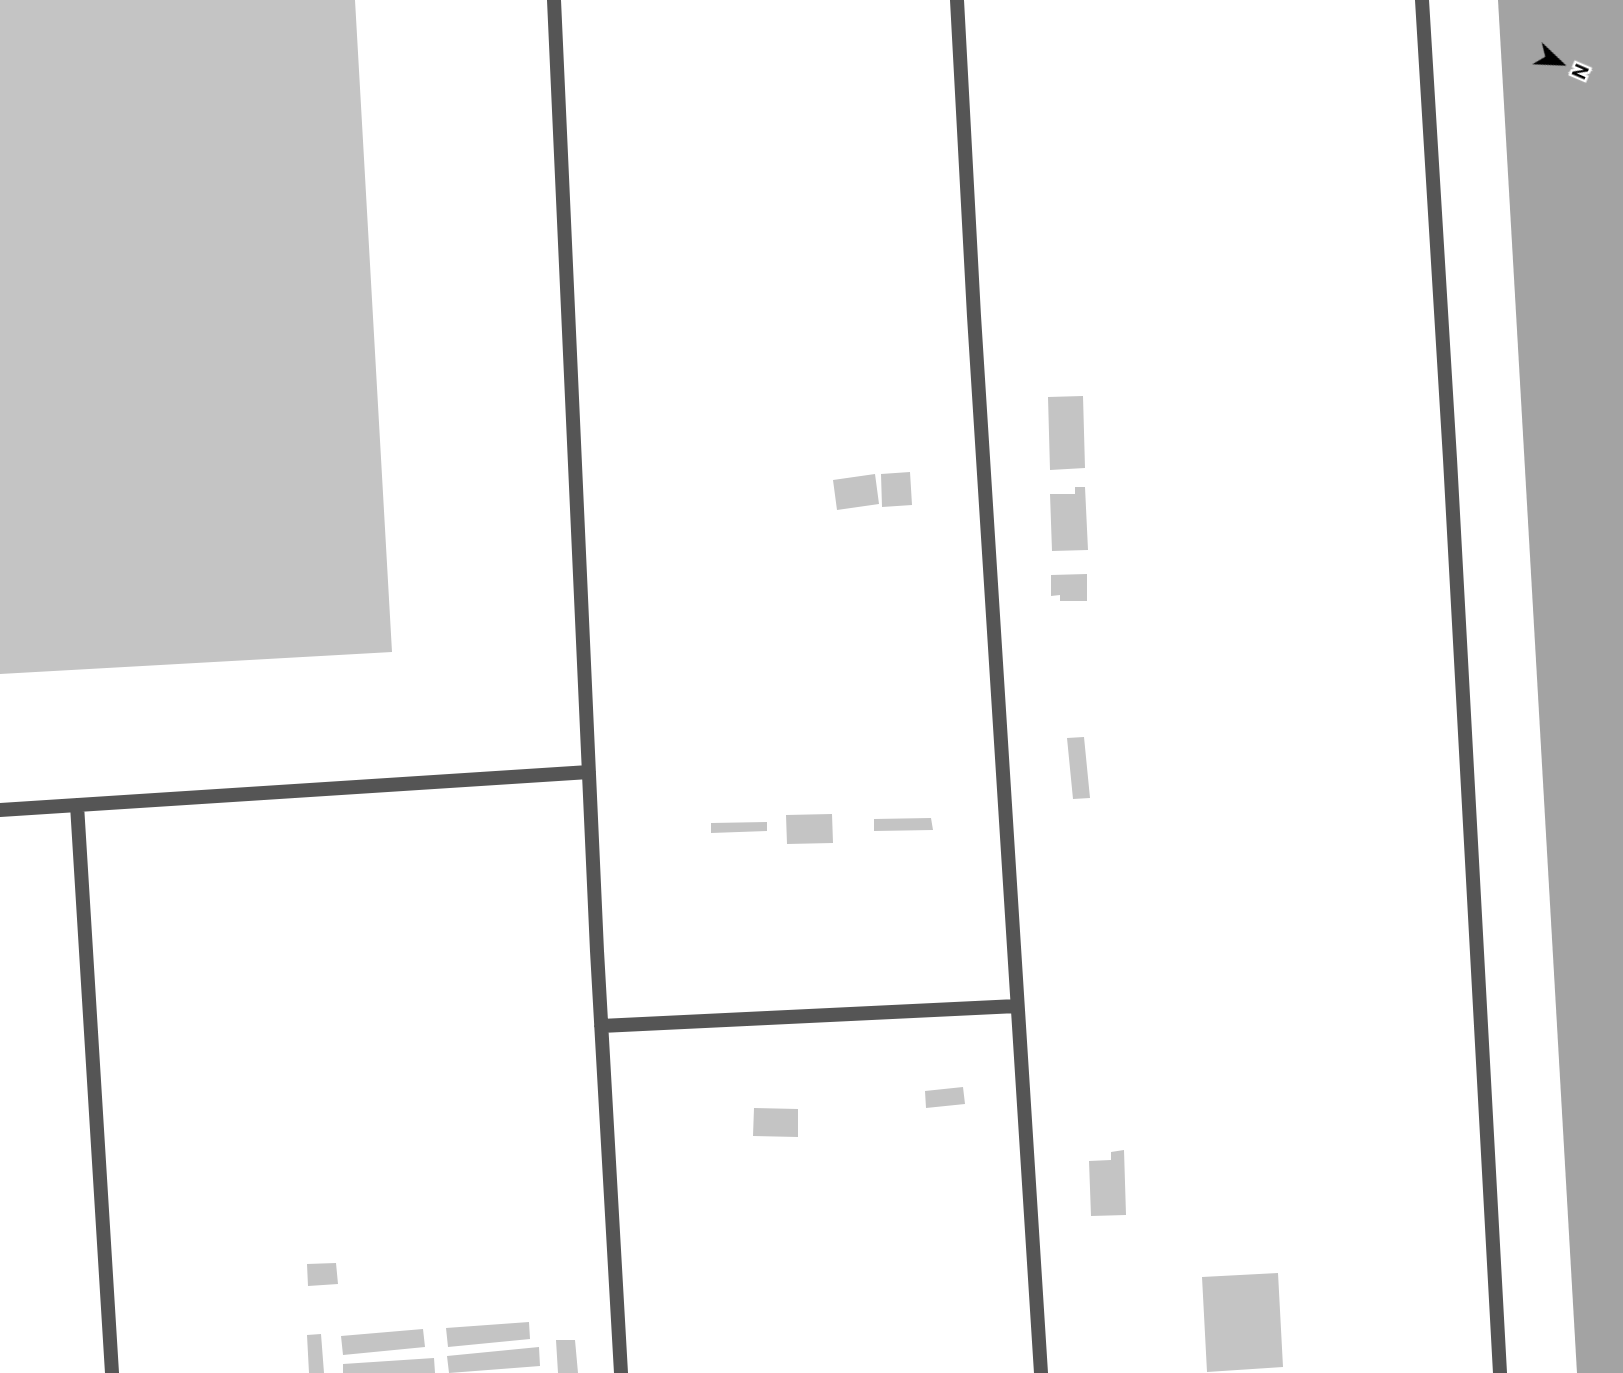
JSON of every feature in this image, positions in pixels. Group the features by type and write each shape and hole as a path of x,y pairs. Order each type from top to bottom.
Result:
{"lane":[{"path":"554,0 601,1026 621,1373"},
{"path":"957,0 974,316 1041,1373"},
{"path":"1422,0 1500,1373"},
{"path":"0,810 589,772"},
{"path":"77,805 111,1373"},
{"path":"601,1026 1017,1006"}],"shaded area":[{"path":"1498,0 1623,0 1623,1373 1577,1373"}],"building":[{"path":"0,0 355,0 392,652 0,674"},
{"path":"1083,396 1085,468 1050,470 1048,397"},
{"path":"910,472 912,505 882,507 881,474"},
{"path":"875,474 879,504 837,510 833,480"},
{"path":"1075,487 1085,487 1088,550 1052,551 1050,494 1075,494"},
{"path":"1087,574 1087,601 1060,601 1060,595 1051,596 1051,575"},
{"path":"1084,737 1090,798 1073,799 1067,738"},
{"path":"832,814 833,843 787,844 786,815"},
{"path":"931,818 933,830 874,831 874,819"},
{"path":"767,822 767,831 711,833 711,823"},
{"path":"963,1087 965,1104 926,1108 925,1091"},
{"path":"754,1108 798,1109 798,1137 753,1136"},
{"path":"1124,1150 1126,1215 1091,1216 1089,1161 1111,1160 1111,1152"},
{"path":"336,1263 338,1284 308,1286 307,1264"},
{"path":"1278,1273 1283,1367 1207,1372 1202,1277"},
{"path":"529,1322 530,1339 448,1347 446,1328"},
{"path":"423,1329 425,1347 343,1355 341,1336"},
{"path":"321,1334 324,1373 309,1373 307,1335"},
{"path":"556,1340 575,1340 578,1373 558,1373"},
{"path":"539,1347 540,1366 449,1373 447,1356"},
{"path":"434,1358 435,1373 343,1373 343,1364"}]}
